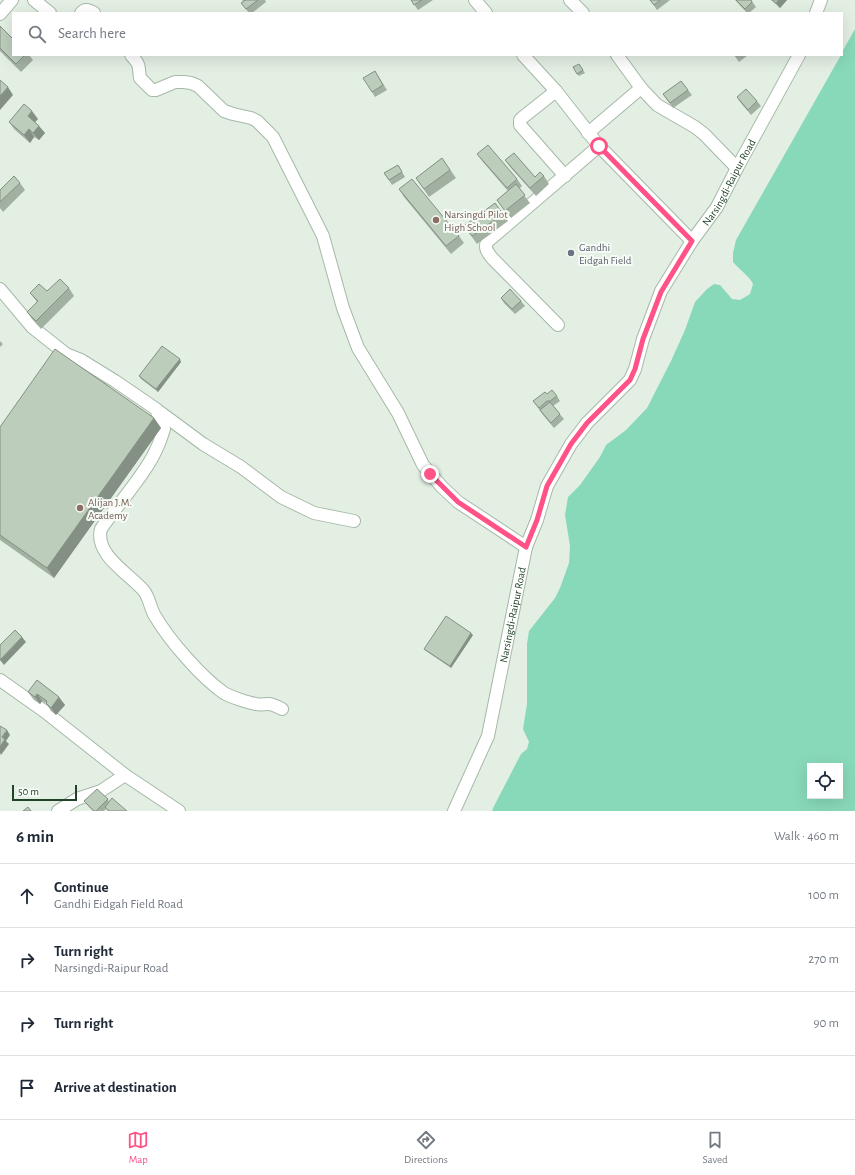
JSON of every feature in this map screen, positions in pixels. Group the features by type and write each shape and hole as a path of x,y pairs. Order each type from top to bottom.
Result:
{"street":[{"path":"0,14 12,0"},
{"path":"34,0 49,12"},
{"path":"475,0 485,12"},
{"path":"570,0 582,12"},
{"path":"816,12 821,0"},
{"path":"82,12 84,10 92,12"},
{"path":"132,56 139,63 140,78 152,90 156,90 175,82 191,83 198,86 224,111 258,121 273,137 323,236 343,308 358,348 398,413 423,465 442,487 458,502 526,547"},
{"path":"524,56 556,91 599,146 692,241"},
{"path":"618,56 641,88 657,105 695,127 704,134 737,168"},
{"name":"Narsingdi-Raipur Road","path":"454,811 488,736 526,547 537,520 547,486 571,444 587,423 630,380 635,369 643,339 661,292 692,241 717,207 798,56"},
{"path":"588,133 641,88"},
{"path":"556,91 522,118 520,120 520,125 565,176"},
{"path":"558,325 492,258 487,250 486,244 599,146"},
{"path":"0,290 32,327 66,354 81,360 115,381 203,444 241,467 282,497 314,513 354,521"},
{"path":"156,409 164,429 162,434 151,458 101,529 99,537 100,543 107,555 145,592 150,600 153,613 161,626 212,684 226,694 256,704 270,703 282,709"},
{"path":"0,680 44,711 125,775 178,811"},
{"path":"58,811 76,799 100,791 125,775"}],"shaded area":[{"path":"855,29 855,811 492,811 521,754 527,749 529,742 523,729 527,704 527,644 529,631 555,598 569,563 570,546 565,515 568,497 580,485 600,457 606,445 626,430 647,408 671,361 685,330 695,302 714,284 720,285 732,299 740,300 750,294 753,284 752,281 733,262 733,253 736,240 840,56 843,56 843,50"}],"building":[{"path":"246,0 258,0 246,9 241,3"},
{"path":"411,0 422,0 414,5"},
{"path":"650,0 660,0 654,5"},
{"path":"736,0 751,0 752,2 745,9"},
{"path":"772,0 779,0 776,3"},
{"path":"0,26 12,38 12,56 24,56 16,64 0,48"},
{"path":"579,64 583,70 577,74 573,67"},
{"path":"375,71 383,85 372,92 363,78"},
{"path":"0,80 8,87 0,96"},
{"path":"681,81 688,90 670,103 663,94"},
{"path":"746,89 757,101 748,110 737,97"},
{"path":"24,104 32,111 28,116 39,126 33,133 29,129 24,135 9,122"},
{"path":"488,145 517,179 507,188 477,154"},
{"path":"514,153 535,177 540,172 544,176 530,188 505,160"},
{"path":"442,158 450,170 424,189 416,178"},
{"path":"398,165 402,172 389,180 384,173"},
{"path":"14,176 20,183 0,202 0,190"},
{"path":"412,179 459,236 446,246 399,189"},
{"path":"516,184 525,195 505,211 497,200"},
{"path":"495,203 503,214 472,236 464,226"},
{"path":"60,279 69,288 36,321 27,312 38,301 30,293 39,284 47,291"},
{"path":"510,289 521,301 512,309 501,298"},
{"path":"162,346 180,359 156,389 139,376"},
{"path":"55,349 154,418 47,568 0,535 0,427"},
{"path":"552,390 557,396 550,401 547,401 539,408 533,401 545,392 547,394"},
{"path":"550,402 560,414 551,423 540,410"},
{"path":"446,616 471,633 450,666 424,649"},
{"path":"15,630 22,637 0,660 0,645"},
{"path":"37,680 59,697 51,708 46,703 47,701 37,694 35,697 28,692"},
{"path":"0,726 7,730 2,737 5,739 0,747"},
{"path":"97,789 108,799 96,811 94,811 84,801"},
{"path":"112,798 127,811 109,811 105,807"},
{"path":"28,807 31,811 23,811"}],"place":[{"name":"Narsingdi Pilot High School","path":"436,220"},
{"name":"Gandhi Eidgah Field","path":"571,253"},
{"name":"Alijan J.M. Academy","path":"80,508"}],"route":[{"path":"430,474 458,502 526,547 537,520 547,486 571,444 587,423 606,403 627,385 630,380 635,369 643,339 661,292 692,241 599,146"}]}
